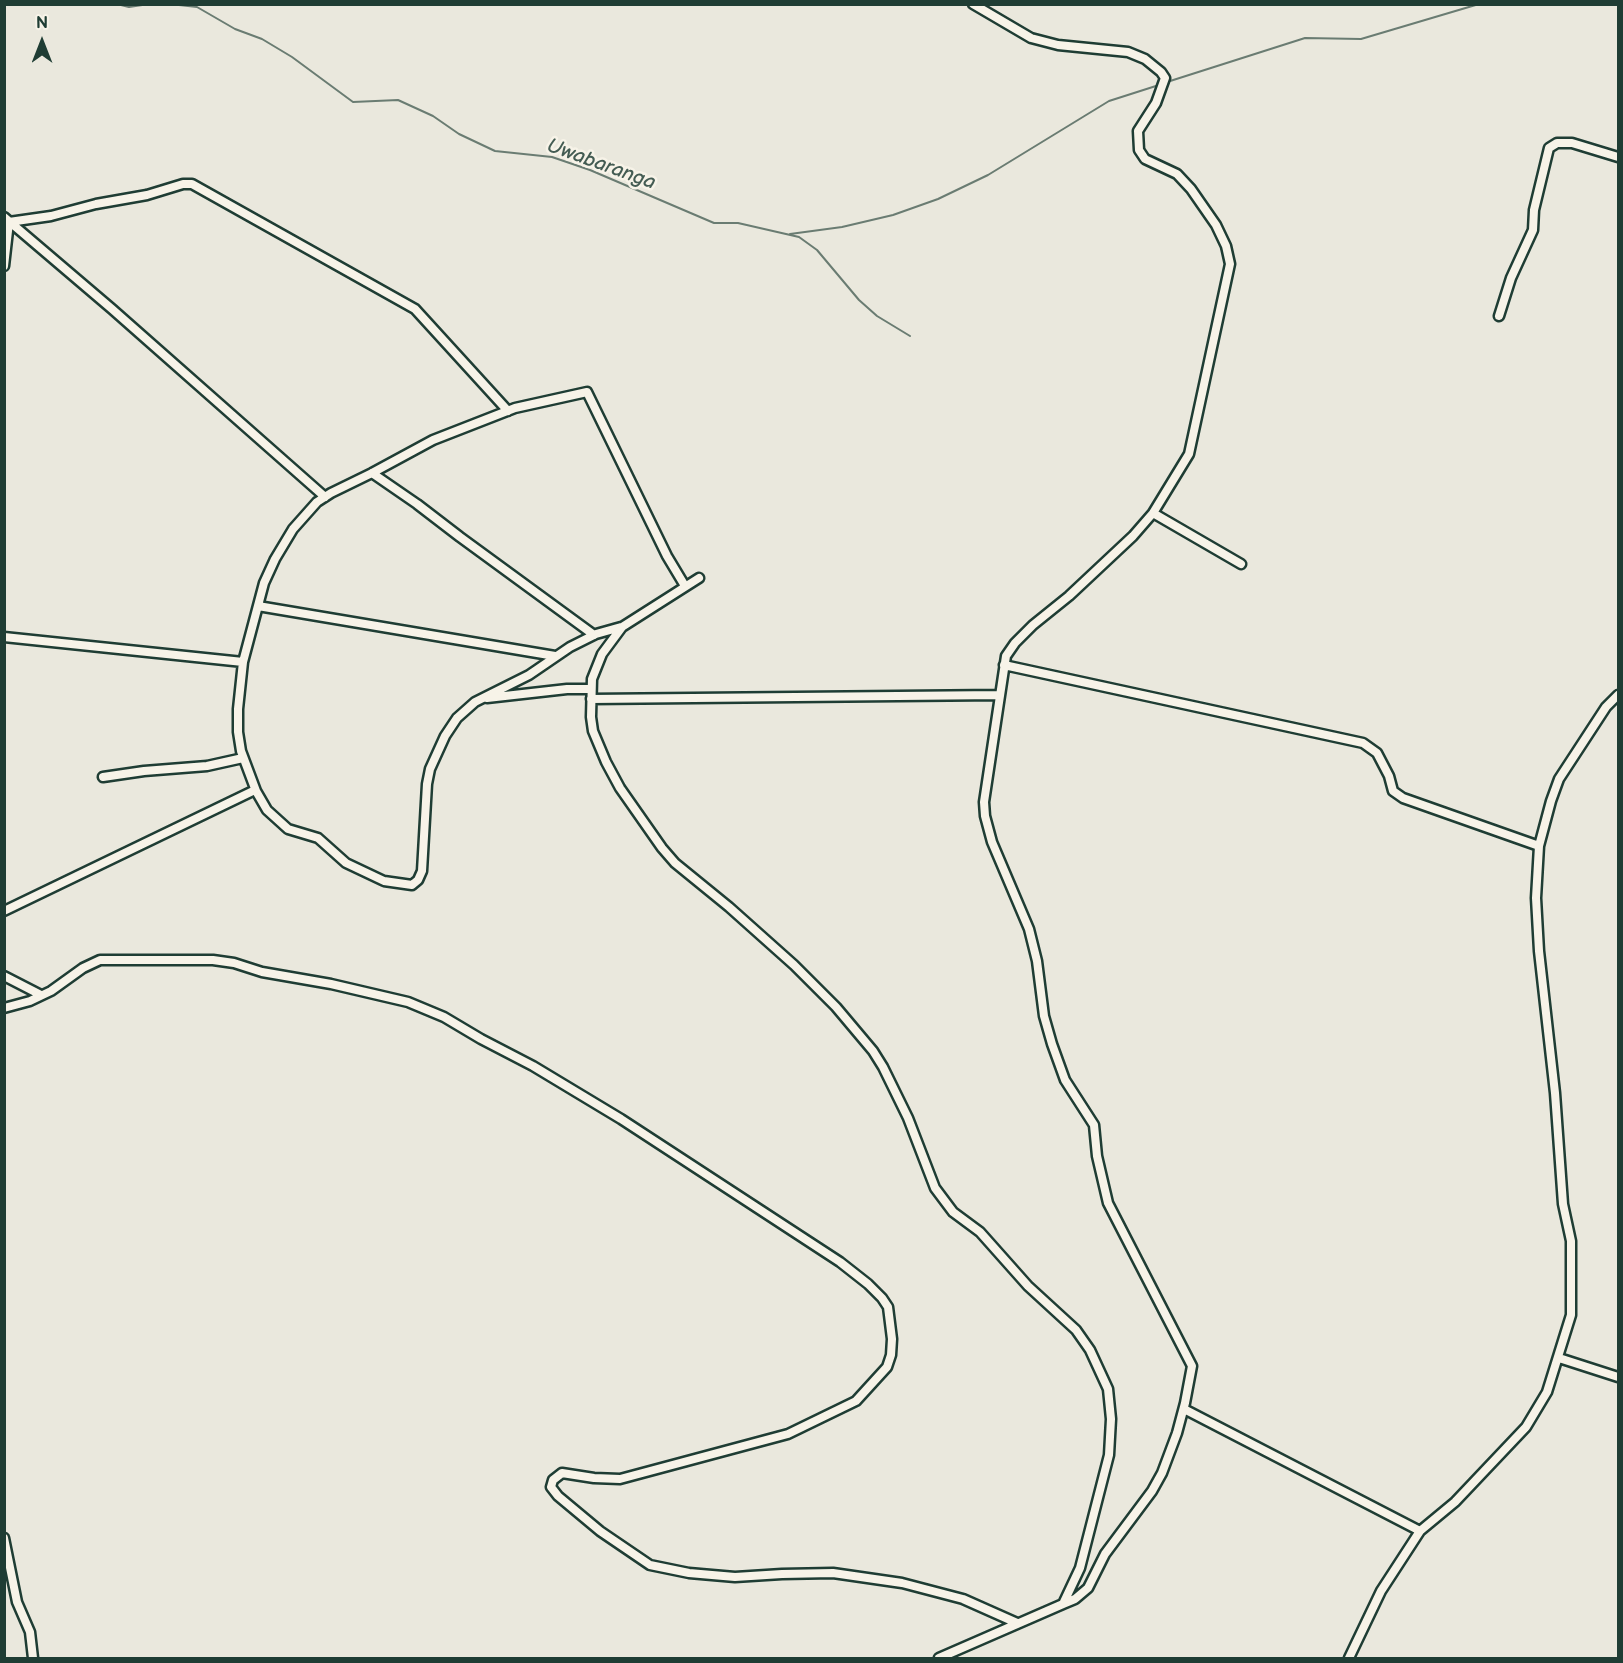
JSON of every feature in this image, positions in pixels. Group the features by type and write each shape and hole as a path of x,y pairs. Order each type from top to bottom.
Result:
{"street":[{"path":"939,1659 1075,1599 1088,1588 1105,1554 1152,1491 1166,1463 1184,1409 1192,1372 1191,1360 1156,1298 1108,1203 1101,1179 1094,1125 1065,1080 1052,1044 1044,1016 1037,961 1029,929 1003,872 985,816 984,802 1006,656 1015,643 1126,543 1153,513 1189,454 1230,268 1226,246 1216,225 1184,182 1177,174 1142,156 1138,131 1156,103 1165,78 1161,72 1145,58 1128,52 1059,45 1031,38 973,4"},
{"path":"1499,316 1511,278 1533,230 1534,210 1549,148 1557,142 1572,143 1618,157"},
{"path":"7,219 51,216 192,184 416,309 508,411"},
{"path":"4,266 7,219"},
{"path":"7,219 325,497"},
{"path":"686,586 667,556 587,392 508,411 433,440 325,497 304,515 283,545 264,583 243,662 238,732 243,758 255,790 267,810 288,829 318,838 346,863 384,881 412,885 418,880 422,871 427,784 430,769 438,748 466,709 480,699 528,675 570,646 594,635 621,627 699,578"},
{"path":"372,473 594,635"},
{"path":"1153,513 1241,564"},
{"path":"258,606 555,656"},
{"path":"621,627 602,654 592,679 591,689 593,731 620,789 675,863 794,965 836,1007 873,1051 908,1118 935,1188 954,1212 980,1232 1028,1286 1076,1330 1090,1350 1108,1389 1111,1419 1109,1455 1080,1568 1063,1604"},
{"path":"4,637 243,662"},
{"path":"1004,665 1363,743 1377,753 1394,791 1403,798 1539,846"},
{"path":"480,699 567,689 591,689"},
{"path":"1349,1659 1382,1592 1420,1531 1455,1502 1526,1427 1547,1392 1559,1359 1571,1315 1571,1241 1563,1204 1556,1093 1539,951 1536,898 1539,846 1559,779 1606,707 1618,694"},
{"path":"591,699 1000,695"},
{"path":"103,777 207,766 243,758"},
{"path":"4,912 255,790"},
{"path":"4,1008 51,991 83,968 100,960 213,960 234,963 262,972 357,989 408,1002 444,1017 480,1039 533,1066 621,1119 840,1262 868,1284 888,1307 892,1339 891,1355 887,1367 856,1401 788,1434 620,1479 562,1473 552,1480 551,1486 558,1496 600,1531 650,1565 689,1573 735,1577 833,1573 902,1583 963,1599 1017,1623"},
{"path":"4,976 41,996"},
{"path":"1559,1359 1618,1377"},
{"path":"1184,1409 1420,1531"},
{"path":"4,1538 17,1602 30,1632 33,1659"}],"waterway":[{"name":"Uwabaranga","path":"117,4 129,7 149,4"},
{"name":"Uwabaranga","path":"170,4 197,7 235,29 262,39 292,57 353,102 398,100 433,116 459,134 495,151 552,157 590,170 714,223 738,223 799,237 817,250 859,300 877,316 910,336"},
{"path":"1167,82 1305,38 1361,39 1479,4"},
{"path":"790,234 842,227 893,215 938,199 988,175 1109,101 1159,85"}]}
